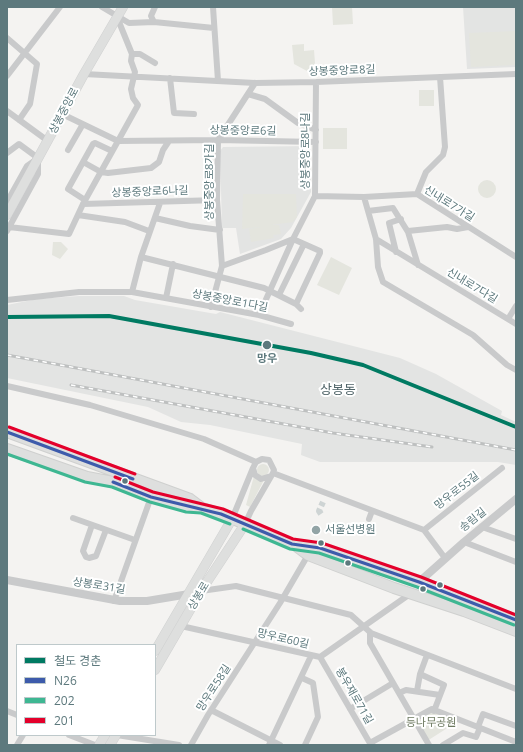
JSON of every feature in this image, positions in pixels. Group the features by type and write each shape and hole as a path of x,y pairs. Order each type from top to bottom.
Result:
{"main road":[{"name":"상봉중앙로","path":"7,215 84,74 123,7"},
{"path":"7,432 190,498 202,508"},
{"path":"7,449 87,477 113,482 151,497 187,507 202,508 292,544 308,555 410,594 464,611 516,631"},
{"name":"상봉로","path":"156,649 232,519"},
{"name":"상봉로","path":"156,668 202,591 245,524"},
{"path":"292,544 320,548 418,582 516,620"},
{"path":"189,594 202,591"},
{"path":"99,745 104,736"},
{"path":"110,745 115,736"}],"street":[{"path":"7,76 60,7"},
{"path":"102,7 129,23 154,22 214,28"},
{"path":"154,22 151,16 155,7"},
{"path":"212,7 218,81"},
{"path":"38,158 38,174 8,229 68,234 138,105 133,98 131,88 131,82 134,76 132,54 117,17"},
{"path":"7,38 25,52 37,66 30,104 19,120"},
{"path":"132,54 140,54 155,63"},
{"name":"상봉중앙로8길","path":"84,74 255,83 516,74"},
{"path":"416,194 426,172 443,155 445,147 440,77"},
{"path":"170,78 174,113 194,114"},
{"name":"상봉중앙로8나길","path":"258,316 293,239 315,196 316,82"},
{"name":"상봉중앙로8가길","path":"211,308 222,266 218,200 218,140 255,83"},
{"path":"248,94 266,100 286,116 316,130"},
{"path":"7,111 48,140"},
{"name":"상봉중앙로6길","path":"62,114 118,141 218,140 316,142"},
{"path":"68,150 83,124"},
{"path":"83,162 101,172 114,173 155,166 159,162 170,141"},
{"path":"84,202 68,189 93,143 112,151"},
{"path":"8,153 19,144 38,158"},
{"path":"7,202 28,165 38,158"},
{"name":"신내로7가길","path":"315,196 364,197 416,194 516,257"},
{"path":"364,197 376,239 379,272 386,286 474,335 502,362 516,370"},
{"name":"상봉중앙로6나길","path":"84,202 160,203 218,200"},
{"path":"132,292 149,231 160,203"},
{"path":"368,211 393,208 408,231 418,266"},
{"path":"78,215 125,222 149,231"},
{"name":"상봉중앙로8가길","path":"154,218 190,226 220,230"},
{"path":"396,252 389,223 401,219"},
{"path":"408,231 446,227 457,229 468,227"},
{"path":"222,266 293,239 320,252 296,304"},
{"name":"신내로7다길","path":"376,239 418,266 516,324"},
{"path":"279,295 304,244"},
{"path":"141,257 270,290 296,304 301,309"},
{"path":"166,298 173,264"},
{"name":"상봉중앙로1다길","path":"7,300 79,292 132,292 258,316 291,324"},
{"path":"508,319 516,306"},
{"path":"7,386 90,405 211,441 243,456 254,465 258,477 264,479 272,475 424,530 445,558"},
{"path":"232,519 254,465 262,459 269,460 274,466 272,475 245,524"},
{"name":"망우로55길","path":"424,530 502,468"},
{"path":"114,601 151,497"},
{"name":"송림길","path":"418,582 516,500"},
{"path":"369,519 372,511"},
{"path":"74,518 136,540"},
{"path":"92,525 83,551 89,558 96,556 106,530"},
{"path":"482,527 516,539"},
{"path":"464,542 516,562"},
{"name":"망우로58길","path":"191,745 211,710 255,643 308,555"},
{"name":"상봉로31길","path":"7,580 114,601 147,601 189,594"},
{"path":"202,591 236,586 351,614 370,632 516,689"},
{"name":"망우로60길","path":"181,626 320,657 410,594"},
{"path":"370,632 370,643 429,745"},
{"path":"417,691 420,674 427,655"},
{"path":"270,743 302,678 311,656"},
{"name":"봉우재로71길","path":"320,657 370,744"},
{"path":"420,674 444,684 434,710"},
{"path":"302,678 313,683 318,717 305,745"},
{"path":"350,709 393,683"},
{"path":"399,693 406,690 440,695"},
{"path":"370,744 432,709 516,742"},
{"path":"211,710 270,743 280,745"},
{"path":"443,745 464,733 476,737 483,714 516,726"},
{"path":"17,745 22,736"},
{"path":"72,736 95,745"},
{"path":"122,736 179,745"}],"shaded area":[{"path":"463,7 516,7 516,67 467,69"},
{"path":"310,146 311,192 291,228 281,239 240,254 236,228 222,228 220,151 223,147"},
{"path":"79,296 124,296 135,300 216,314 220,312 400,358 436,374 502,411 501,415 516,422 516,465 498,462 320,462 301,455 302,444 210,425 181,422 148,407 7,378 7,305 37,299"}],"green space":[{"path":"332,7 352,7 353,24 333,25"},
{"path":"516,31 516,65 471,67 469,33"},
{"path":"304,44 304,51 314,50 315,63 311,70 307,71 294,64 292,45"},
{"path":"419,90 434,90 434,106 419,106"},
{"path":"323,128 347,128 347,149 323,149"},
{"path":"487,180 493,183 496,189 493,195 487,198 481,195 478,189 481,183"},
{"path":"243,194 296,194 297,217 293,222 271,225 279,225 281,234 273,235 274,238 251,242 249,229 261,227 242,229"},
{"path":"53,242 61,242 68,249 60,259 52,255"},
{"path":"331,257 352,268 339,295 317,285"},
{"path":"261,464 265,464 269,470 265,476 261,476 257,472 257,468"},
{"path":"254,476 264,480 250,507 246,505"},
{"name":"등나무공원","path":"432,709 460,720 427,741 414,718"}],"tunnel":[{"path":"321,514 319,511 323,502"}],"railway":[{"path":"7,355 516,450"},
{"path":"71,385 333,433 432,447"}],"rail line":[{"name":"경춘","path":"7,317 109,316 311,353 363,365 516,427"}],"transit line":[{"name":"201","path":"9,427 135,474"},
{"name":"N26","path":"7,432 133,479"},
{"name":"202","path":"7,454 85,482 112,487 150,502 186,512 201,513 230,524"},
{"name":"201","path":"115,477 153,492 223,509 293,539 322,543 421,577 516,615"},
{"name":"N26","path":"113,482 151,497 221,514 292,544 320,548 419,582 516,620"},
{"name":"202","path":"243,529 290,549 319,553 417,587 514,625"}],"place":[{"name":"망우","path":"267,345"},
{"name":"서울선병원","path":"316,530"}],"district":[{"name":"상봉동","path":"338,390"}]}
